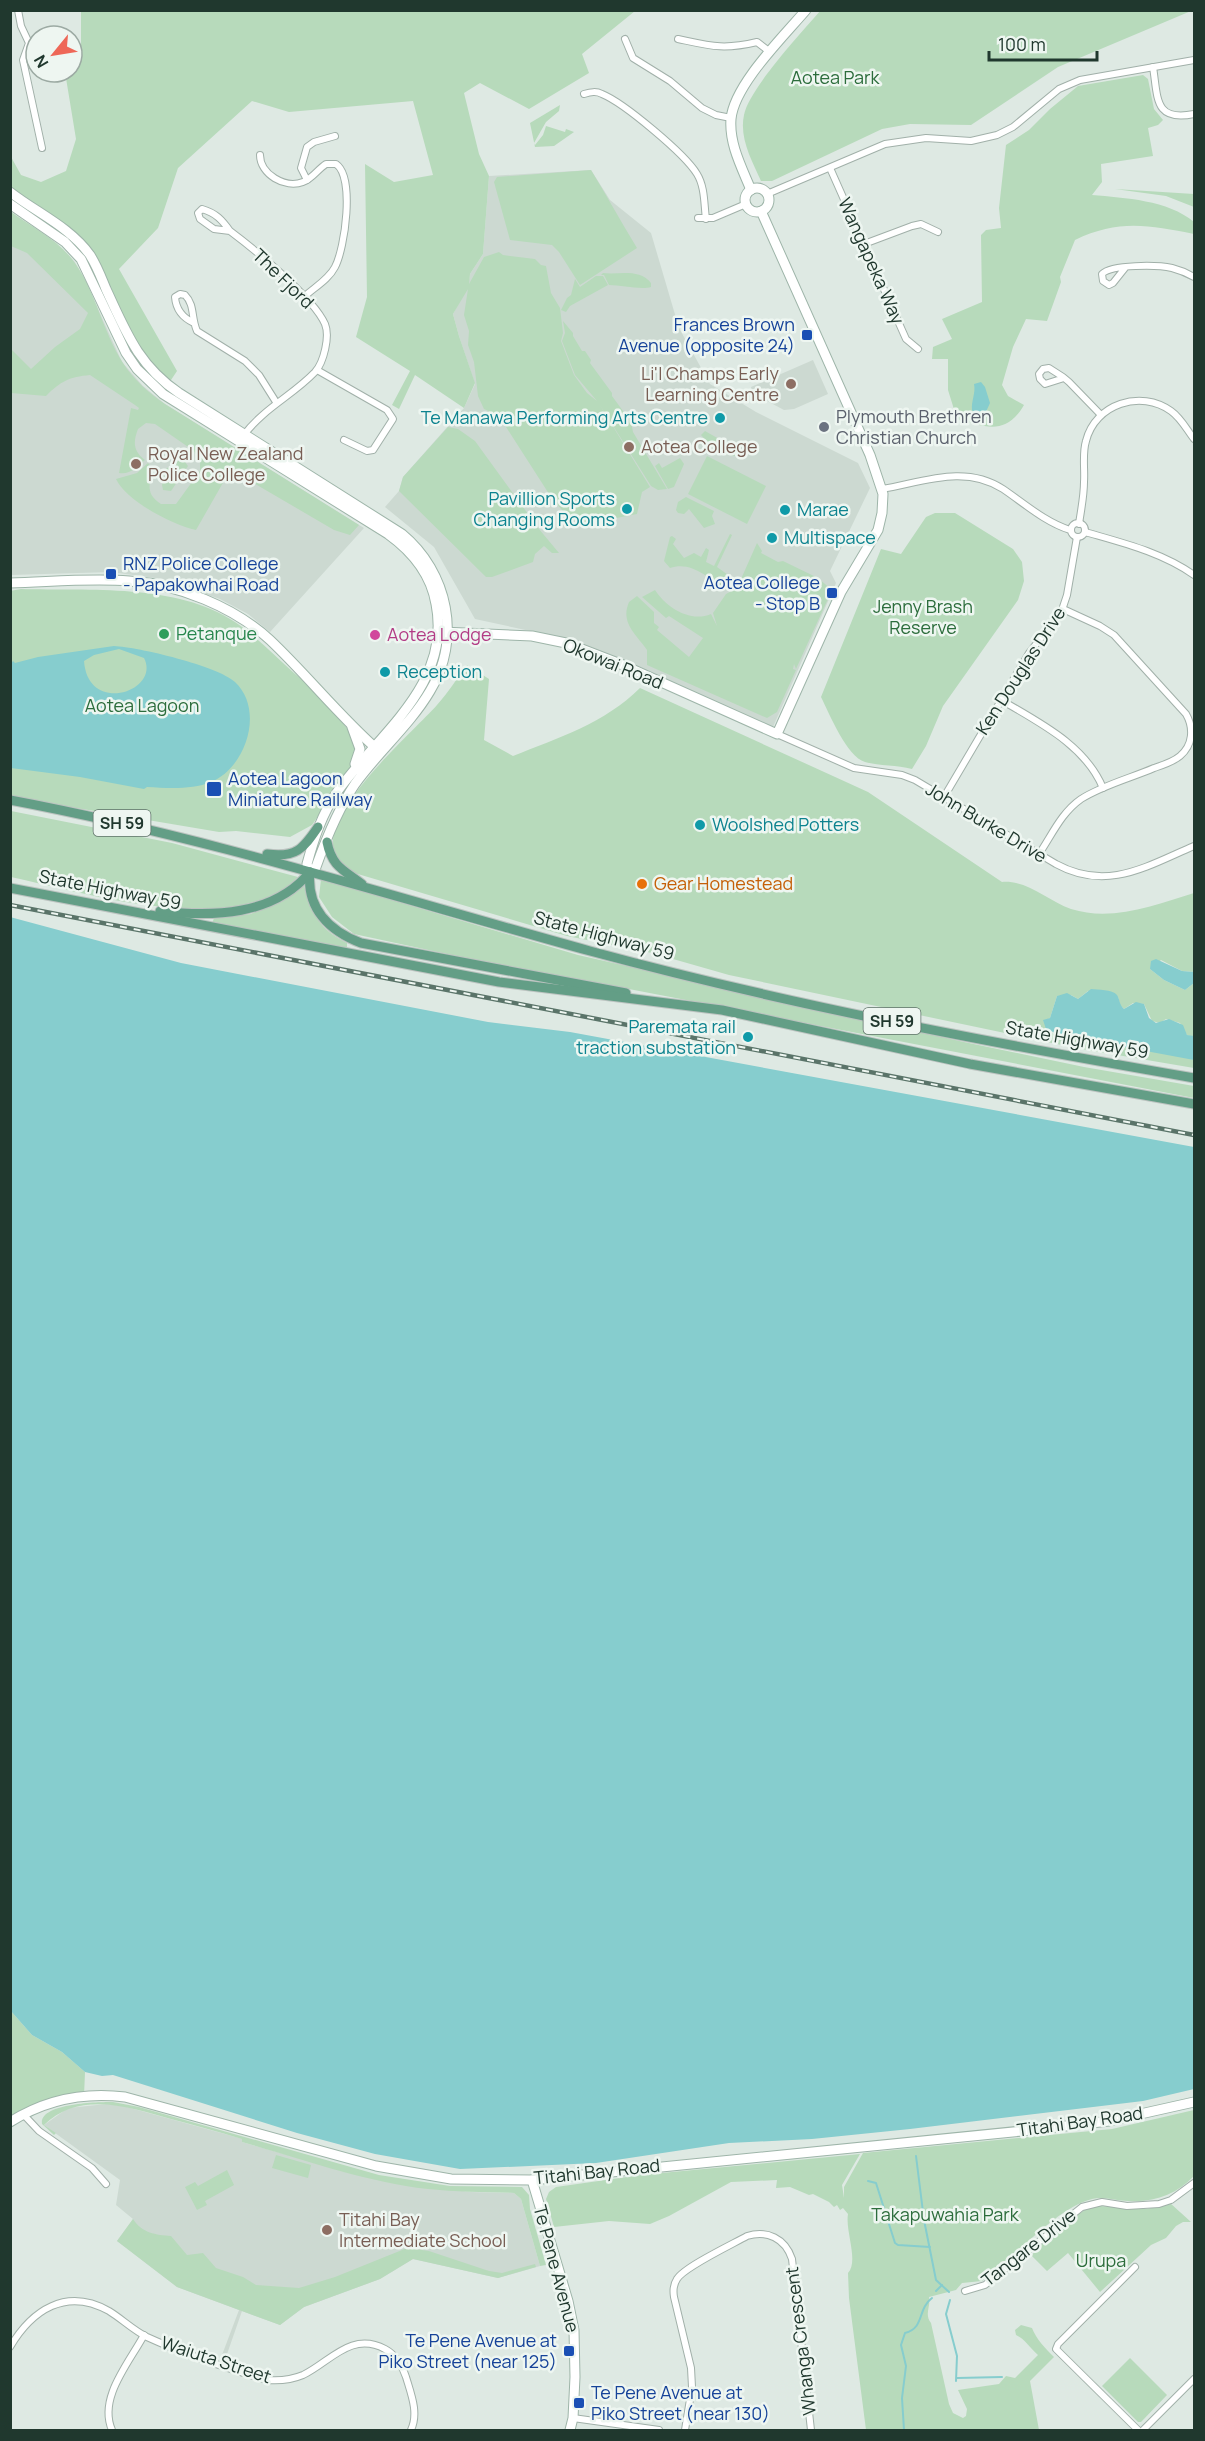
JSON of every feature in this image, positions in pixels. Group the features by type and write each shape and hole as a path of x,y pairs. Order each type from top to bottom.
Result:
{"main road":[{"path":"751,190 733,143 731,118 741,89 806,10"},
{"path":"758,188 767,194 768,204 761,211 752,211 746,204 746,195 751,190 758,188"},
{"path":"10,192 69,232 81,244 96,266 132,345 148,367 172,388 242,438 407,549 431,583 443,632 435,659 424,683 345,800 316,867 301,883 251,908 227,913 131,911"},
{"path":"10,204 60,237 81,260 123,348 143,376 163,394 242,438"},
{"path":"761,211 870,455 882,489 882,513 878,530 841,592 777,734"},
{"path":"10,583 132,581 173,590 211,603 243,619 270,641 377,750"},
{"name":"Okowai Road","path":"443,632 532,636 566,643 623,665 777,734"},
{"path":"232,849 288,855 305,846 359,758 360,749 348,720"},
{"path":"338,792 377,750"},
{"name":"State Highway 59","path":"10,800 75,812 232,849 591,951 778,998 1056,1054 1194,1078"},
{"path":"318,827 306,864 310,872 310,893 323,917 342,936 361,943 711,1008"},
{"path":"327,842 334,861 340,868 367,887"},
{"name":"State Highway 59","path":"10,888 499,982 711,1008 991,1068 1194,1104"},
{"name":"Titahi Bay Road","path":"10,2122 45,2104 84,2096 125,2097 376,2166 451,2179 532,2180 1066,2126 1139,2115 1194,2102"},
{"name":"Te Pene Avenue","path":"532,2180 568,2301 574,2330 573,2418 570,2430"}],"street":[{"path":"18,10 21,26 29,43 23,60 42,148"},
{"path":"624,39 633,58 670,81 702,108 716,115 731,118"},
{"path":"678,39 733,48 757,42 771,52"},
{"path":"767,194 874,148 901,140 926,138 971,141 989,138 1013,127 1046,98 1071,83 1091,77 1194,60"},
{"path":"1153,66 1159,102 1164,112 1173,116 1194,114"},
{"path":"584,94 591,92 601,94 627,110 692,167 703,188 706,219"},
{"path":"307,180 302,168 307,147 314,142 335,136"},
{"path":"260,155 264,168 276,178 291,184 307,180 326,164 336,164 343,171 346,180 346,227 341,251 331,273 305,296"},
{"name":"Wangapeka Way","path":"830,168 906,339 918,349"},
{"path":"698,218 706,219 722,215 746,204"},
{"name":"The Fjord","path":"230,231 214,229 200,219 198,213 202,209 222,219 230,231 305,296 326,325 326,346 317,370"},
{"path":"864,244 921,224 938,232"},
{"path":"1125,268 1165,267 1194,277"},
{"path":"194,323 181,314 176,304 175,297 180,294 185,295 191,304 197,331 245,361 259,375 276,402"},
{"path":"242,438 264,411 317,370 387,410 393,419 373,450 367,451 344,440"},
{"path":"1064,378 1101,415"},
{"path":"1079,524 1086,441 1101,415 1121,403 1137,400 1150,402 1163,406 1176,416 1194,440"},
{"path":"882,489 947,475 973,476 993,483 1046,519 1070,530 1073,535 1081,536 1084,532"},
{"path":"1070,530 1073,525 1079,524 1084,528 1084,532"},
{"path":"1084,532 1142,549 1194,575"},
{"name":"Ken Douglas Drive","path":"944,797 1029,653 1063,609 1077,537"},
{"path":"1039,854 1069,809 1084,797 1179,757 1189,744 1191,727 1183,710 1114,635 1063,609"},
{"path":"1001,700 1061,736 1094,772 1103,788"},
{"name":"John Burke Drive","path":"777,734 854,768 909,778 1073,873 1093,877 1131,873 1194,846"},
{"path":"23,2114 39,2131 92,2168 106,2184"},
{"name":"Tangare Drive","path":"965,2291 985,2285 1035,2242 1082,2207 1102,2202 1127,2206 1159,2204 1171,2199 1194,2183"},
{"name":"Whanga Crescent","path":"685,2430 692,2387 691,2368 674,2297 673,2289 676,2280 695,2265 747,2236 757,2233 779,2239 787,2248 792,2259 812,2430"},
{"path":"1135,2267 1058,2344 1056,2349 1138,2430"},
{"name":"Waiuta Street","path":"10,2347 21,2329 36,2315 53,2306 73,2302 100,2307 144,2336 257,2377 278,2381 301,2376 343,2348 354,2344 371,2343 387,2350 399,2360 415,2412 411,2430"},
{"path":"112,2430 108,2413 109,2400 144,2336"},
{"path":"1143,2430 1194,2379"},
{"path":"573,2418 659,2430"}],"shaded area":[{"name":"Aotea College","path":"591,170 610,200 651,233 679,328 710,384 756,412 858,463 870,488 830,571 836,583 773,727 567,639 475,619 434,547 385,507 399,491 403,477 464,408 475,384 453,314 468,286 470,274 483,254 489,176"},
{"name":"Royal New Zealand Police College","path":"10,212 53,241 74,261 122,362 143,386 165,404 364,528 270,632 248,614 220,599 162,579 111,572 11,575"},
{"name":"Li'l Champs Early Learning Centre","path":"813,360 828,394 794,409 784,410 752,393 751,387"},
{"name":"Titahi Bay Intermediate School","path":"107,2104 123,2106 243,2139 242,2142 370,2178 470,2192 514,2193 521,2199 540,2266 498,2278 413,2259 380,2279 304,2307 280,2325 242,2311 226,2357 222,2355 239,2310 177,2287 117,2241 133,2219 116,2205 120,2180 44,2125 68,2108"}],"green space":[{"path":"81,11 635,11 582,54 589,73 529,109 480,83 464,93 479,154 489,176 483,254 470,274 469,284 484,257 499,252 503,255 535,259 541,265 546,266 551,293 560,308 563,333 561,341 574,375 587,393 597,401 575,375 562,341 565,333 563,321 631,422 633,432 667,489 658,490 651,486 598,402 650,487 642,492 637,514 586,524 567,516 551,497 499,416 484,409 478,396 474,362 468,345 469,331 464,315 468,289 453,314 475,383 464,408 415,375 399,409 392,405 410,371 356,337 367,297 365,164 394,182 433,175 413,101 289,112 252,101 178,168 158,228 119,269 177,371 169,383 134,342 95,260 11,189 10,155 21,175 41,182 66,171 76,139 67,84 84,84 84,24 81,24"},
{"name":"Aotea Park","path":"820,11 1191,11 1058,67 971,125 910,124 882,129 772,181 761,181 745,141 744,115 765,76"},
{"path":"1143,75 1148,79 1154,109 1163,120 1158,125 1148,128 1153,156 1101,164 1102,182 1092,195 1146,201 1172,209 1194,222 1194,234 1148,226 1120,226 1091,233 1075,240 1060,277 1061,282 1047,321 1026,319 1013,347 1002,385 1008,396 1024,405 1010,421 995,427 957,419 948,390 948,359 932,359 933,347 952,339 942,319 982,302 981,235 986,230 1001,228 999,208 1006,145 1029,130 1078,86"},
{"path":"560,105 559,111 546,122 534,143 530,123"},
{"path":"546,126 565,132 566,129 574,132 554,146 535,147 534,144 543,135"},
{"path":"591,170 637,248 580,285 552,245 510,240 494,182 497,177"},
{"path":"1115,189 1194,194 1194,207 1166,196"},
{"path":"11,212 54,241 69,255 89,287 116,351 127,369 142,385 165,404 359,525 350,535 334,530 228,468 228,474 196,530 175,523 129,496 116,479 137,473 148,463 151,467 150,492 152,496 161,504 176,504 200,471 200,460 194,451 155,424 146,423 138,429 135,438 136,450 145,460 130,472 119,473 131,408 138,410 139,408 135,405 90,375 66,381 46,396 11,393 11,349 31,369 55,347 80,329 88,313 27,253 11,246"},
{"path":"603,273 641,275 651,283 651,287 609,285 604,275 601,275"},
{"path":"596,276 603,276 608,285 570,306 566,312 561,310 571,295 575,279 580,287"},
{"path":"448,427 458,429 475,441 559,553 552,553 544,546 535,554 533,562 492,577 486,577 399,491 403,477"},
{"path":"705,431 735,448 741,456 724,453 714,447 701,435"},
{"path":"707,456 766,486 747,524 688,494"},
{"path":"182,458 188,466 171,491 163,490 166,469"},
{"path":"680,458 684,464 674,487 668,489 655,466 659,463 662,468"},
{"path":"686,497 714,511 712,516 715,524 704,528 689,509 684,514 678,513 676,510 678,502"},
{"name":"Jenny Brash Reserve","path":"935,513 955,513 1013,549 1022,562 1024,581 1018,600 943,706 926,746 912,769 865,762 858,758 845,743 821,697 881,549 901,554 926,517"},
{"path":"730,534 732,535 717,567 731,577 724,589 693,569 678,566 670,568 664,561 672,536 676,539 673,544 684,558 694,553 701,557 706,548 709,550 706,562 714,566"},
{"path":"757,543 761,553 818,578 832,590 796,669 794,664 793,669 796,670 777,712 767,718 647,665 647,650 630,628 626,616 629,602 637,596 654,612 654,623 659,627 657,630 689,657 703,638 669,616 666,618 642,597 655,590 665,602 679,612 695,616 711,614 717,626 713,613 726,594 745,584 746,582 741,579"},
{"name":"Aotea Lagoon","path":"21,589 132,592 160,595 212,609 250,633 330,707 346,727 358,749 352,766 312,825 290,837 236,831 219,832 11,797 10,591"},
{"path":"467,665 489,679 484,740 513,756 564,736 596,720 612,711 640,688 868,792 1002,882 1021,884 1071,909 1086,913 1118,913 1149,907 1194,893 1194,972 1182,971 1161,960 1150,969 1164,980 1185,990 1194,983 1193,1037 1187,1035 1180,1023 1166,1019 1160,1023 1152,1021 1144,1004 1133,1003 1124,1009 1118,997 1088,991 1078,999 1071,995 1057,996 1050,1018 1044,1021 1053,1034 1191,1058 1194,1060 1194,1068 1076,1048 729,975 652,953 567,936 351,872 339,862 333,848 335,831 343,812 373,772 437,705"},
{"path":"11,811 172,843 298,877 271,896 238,906 200,909 159,907 79,893 11,877"},
{"path":"321,879 578,955 964,1042 1084,1067 1194,1086 1194,1098 447,954 354,934 332,917 319,897"},
{"path":"304,886 318,920 329,932 347,943 347,949 212,924 214,918 251,914"},
{"path":"10,2010 32,2035 62,2052 85,2072 84,2096 11,2122"},
{"path":"113,2102 139,2107 379,2175 450,2186 522,2187 529,2195 530,2209 546,2265 540,2266 521,2199 514,2193 439,2190 381,2181 242,2142 242,2139 216,2131 122,2106 89,2105 58,2114 44,2125 56,2133 54,2135 42,2124 44,2117 59,2108 83,2103"},
{"name":"Takapuwahia Park","path":"1194,2110 1194,2176 1180,2188 1156,2199 1128,2201 1097,2198 1078,2204 1049,2224 982,2281 962,2283 956,2290 929,2297 928,2317 949,2404 953,2413 963,2418 966,2416 967,2409 958,2390 999,2384 1006,2376 1015,2378 1038,2355 1016,2335 1015,2330 1021,2325 1032,2328 1054,2357 1030,2381 1039,2430 866,2430 849,2298 848,2273 851,2268 852,2254 848,2214 843,2208 840,2210 837,2205 834,2207 813,2194 809,2195 790,2187 776,2188 777,2180 731,2182 650,2224 609,2221 554,2227 546,2199 549,2192 556,2187 641,2175 860,2154 842,2185 844,2198 844,2187 863,2153 1112,2129"},
{"path":"276,2155 311,2165 308,2178 272,2168"},
{"path":"227,2170 234,2185 205,2201 207,2205 197,2210 185,2187 195,2182 198,2186"},
{"name":"Urupa","path":"1170,2203 1191,2222 1183,2222 1176,2226 1166,2238 1151,2245 1100,2292 1068,2253 1047,2271 1032,2256 1037,2245 1086,2209 1098,2206 1147,2209"},
{"path":"133,2219 145,2230 171,2236 187,2255 203,2253 216,2268 243,2277 256,2285 299,2288 335,2277 407,2248 429,2251 489,2271 502,2273 535,2264 536,2267 498,2278 413,2259 380,2279 304,2307 280,2325 177,2287 117,2241"},
{"path":"1130,2358 1167,2395 1141,2422 1138,2422 1102,2386"}],"water":[{"path":"981,382 990,403 985,414 979,417 972,407 974,384"},
{"name":"Aotea Lagoon","path":"114,646 177,658 226,676 235,682 244,694 249,707 250,722 242,752 223,775 204,785 188,787 147,787 144,789 80,777 11,768 10,665 13,661 15,663 38,657","holes":["119,649 144,658 146,670 142,680 134,688 109,693 97,688 88,678 84,661 94,655"]},
{"path":"10,917 181,963 488,1022 570,1032 1194,1147 1194,2089 1143,2101 910,2129 812,2139 729,2143 596,2163 460,2169 375,2154 297,2133 113,2075 102,2076 85,2072 62,2052 32,2035 10,2010"},
{"path":"1156,959 1182,971 1194,972 1194,983 1185,990 1164,980 1150,969 1151,961"},
{"path":"1091,989 1115,993 1124,1009 1136,1002 1144,1004 1149,1018 1156,1023 1169,1019 1183,1025 1187,1035 1194,1036 1194,1060 1060,1035 1046,1029 1043,1020 1050,1018 1057,996 1067,993 1078,999"}],"waterway":[{"path":"916,2156 924,2220 936,2280 949,2292"},
{"path":"868,2181 876,2183 895,2243 930,2247"},
{"path":"936,2291 942,2285"},
{"path":"904,2430 902,2398 906,2366 901,2345 905,2333 916,2327 924,2307 932,2298"},
{"path":"950,2300 946,2314 957,2356 956,2381"},
{"path":"957,2378 1002,2377"}],"railway":[{"path":"10,905 1194,1135"}],"place":[{"name":"Frances Brown Avenue (opposite 24)","path":"807,335"},
{"name":"Li'l Champs Early Learning Centre","path":"791,384"},
{"name":"Te Manawa Performing Arts Centre","path":"720,418"},
{"name":"Plymouth Brethren Christian Church","path":"824,427"},
{"name":"Aotea College","path":"629,447"},
{"name":"Royal New Zealand Police College","path":"136,464"},
{"name":"Pavillion Sports Changing Rooms","path":"627,509"},
{"name":"Marae","path":"785,510"},
{"name":"Multispace","path":"772,538"},
{"name":"RNZ Police College - Papakowhai Road","path":"111,574"},
{"name":"Aotea College - Stop B","path":"832,593"},
{"name":"Petanque","path":"164,634"},
{"name":"Aotea Lodge","path":"375,635"},
{"name":"Reception","path":"385,672"},
{"name":"Aotea Lagoon Miniature Railway","path":"214,789"},
{"name":"Woolshed Potters","path":"700,825"},
{"name":"Gear Homestead","path":"642,884"},
{"name":"Paremata rail traction substation","path":"748,1037"},
{"name":"Titahi Bay Intermediate School","path":"327,2230"},
{"name":"Te Pene Avenue at Piko Street (near 125)","path":"569,2351"},
{"name":"Te Pene Avenue at Piko Street (near 130)","path":"579,2403"}]}
